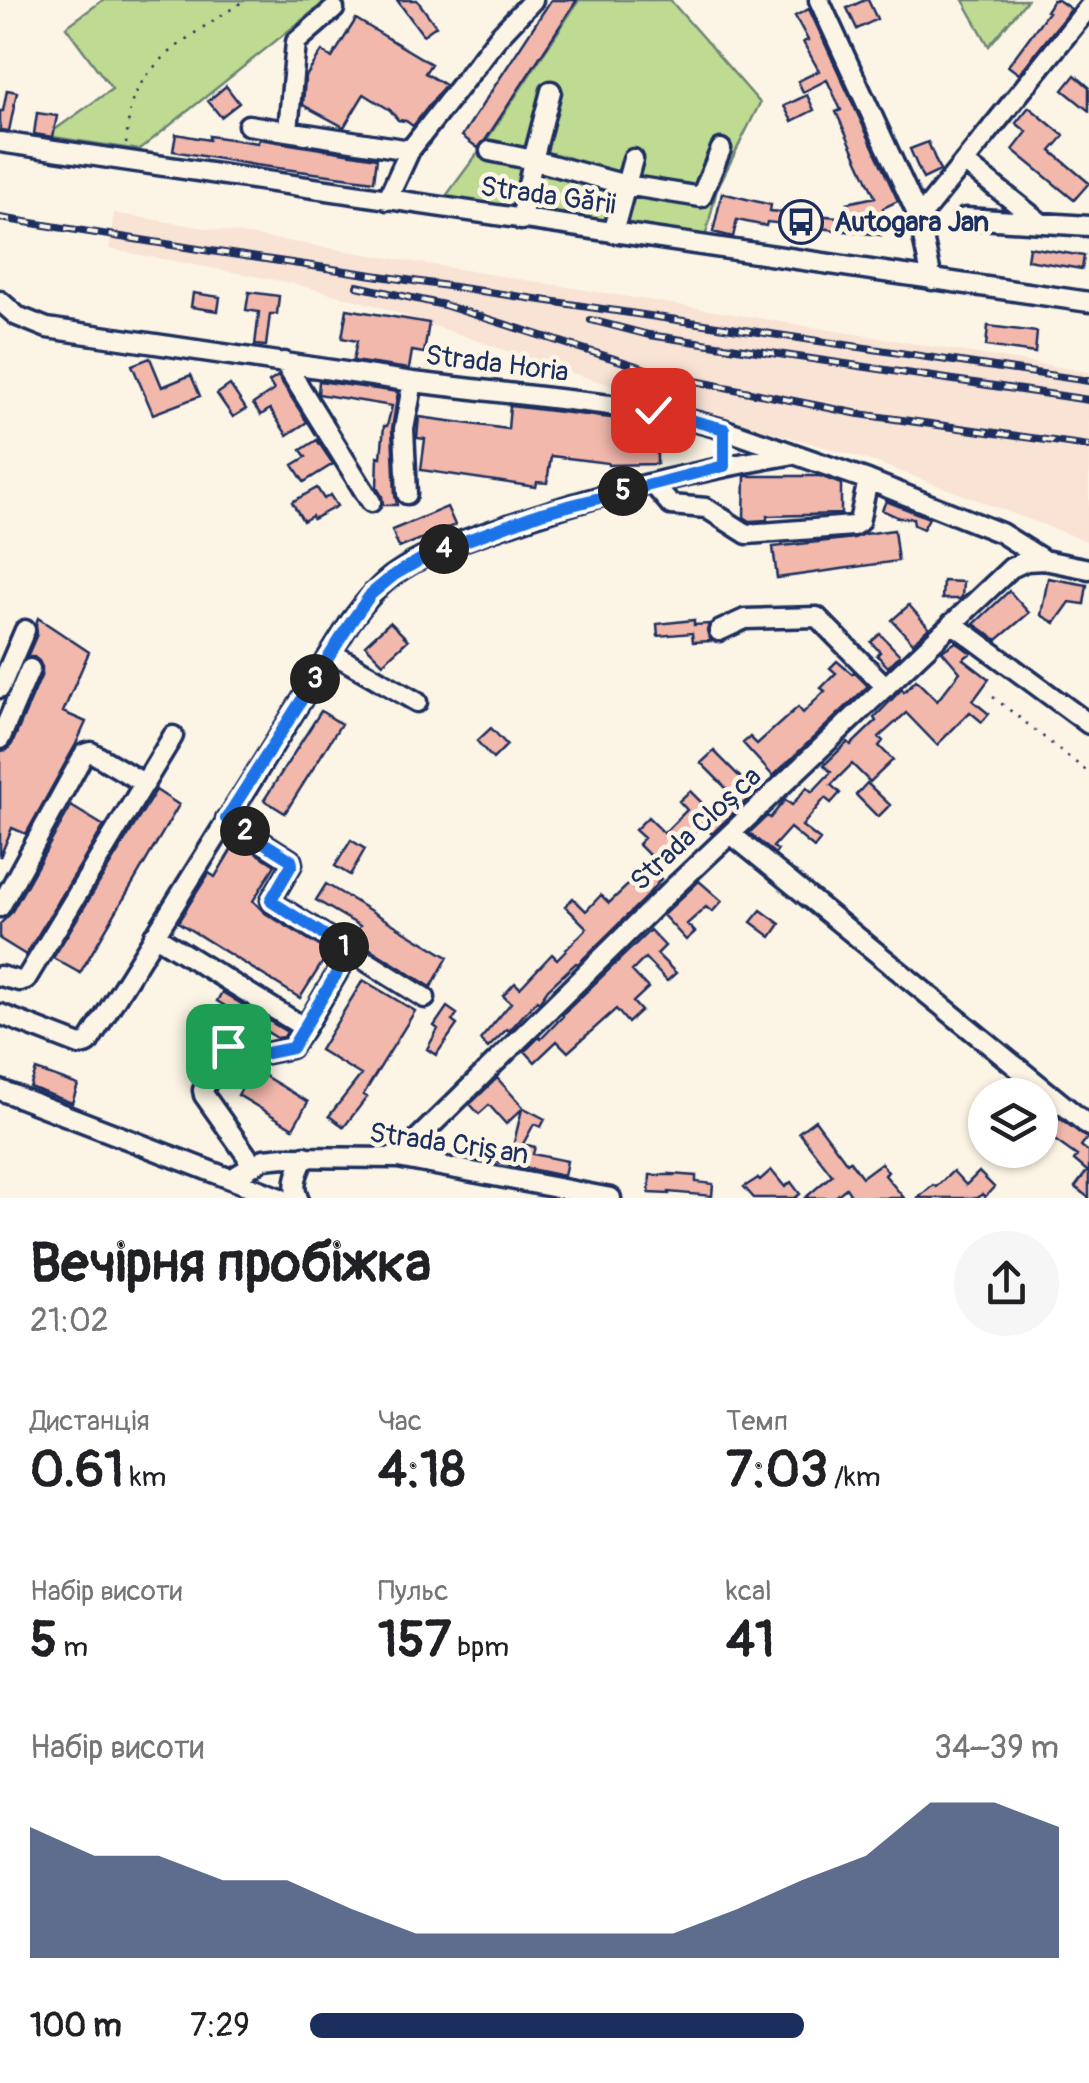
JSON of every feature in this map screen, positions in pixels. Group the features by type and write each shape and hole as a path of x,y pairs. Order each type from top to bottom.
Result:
{"street":[{"path":"387,200 410,150 499,36 533,0"},
{"path":"818,0 919,218 932,280"},
{"path":"919,218 1089,7"},
{"path":"288,131 296,42 334,9"},
{"path":"521,220 552,91"},
{"path":"248,125 410,150"},
{"name":"Strada Gării","path":"0,142 1089,302"},
{"path":"490,151 698,205 721,149"},
{"path":"613,233 632,159"},
{"path":"964,162 1042,223"},
{"path":"965,218 1089,226"},
{"name":"Strada Horia","path":"0,301 17,316 46,328 414,382 653,410 724,429 868,480 1001,533 1044,560 1089,569"},
{"path":"284,362 370,502"},
{"path":"406,494 404,429 414,382"},
{"path":"724,429 724,466"},
{"path":"0,1014 80,1045 88,1043 351,622 371,594 394,575 432,553 541,513 724,466 794,454"},
{"path":"653,484 671,504 706,508 747,534 853,526 859,522 868,480"},
{"name":"Strada Cloșca","path":"398,1158 526,1030 1010,568 1026,561 1044,560"},
{"path":"719,631 745,619 817,618 886,687"},
{"path":"952,623 1087,719"},
{"path":"0,688 25,630"},
{"path":"332,653 417,702"},
{"path":"0,739 30,669"},
{"path":"0,976 26,979 173,736"},
{"path":"0,907 84,754 91,752 145,784"},
{"path":"226,819 291,860 272,902 425,998"},
{"path":"731,834 1089,1126"},
{"path":"154,935 305,1028"},
{"path":"249,1166 247,1156 203,1090 232,1044 253,1056 292,1048 350,951"},
{"path":"0,1090 280,1198"},
{"path":"298,1198 296,1178 306,1156"},
{"name":"Strada Crișan","path":"231,1178 264,1159 398,1158 611,1198"}],"path":[{"path":"124,160 132,104 144,77 170,52 245,0"},
{"path":"993,697 1089,772"}],"shaded area":[{"path":"114,213 1089,372 1089,542 875,462 574,374 374,305 291,283 109,249"}],"green space":[{"path":"103,0 327,0 139,150 46,136 112,89 66,27"},
{"path":"579,0 670,0 760,103 717,189 704,242 443,200"},
{"path":"963,0 1027,0 989,46"}],"building":[{"path":"397,0 417,0 436,26 423,35"},
{"path":"551,0 577,0 478,148 462,136"},
{"path":"865,0 877,19 857,29 847,8"},
{"path":"1053,0 1071,9 1019,74 1008,66"},
{"path":"809,9 898,201 883,208 881,235 737,220 733,237 713,232 722,193 771,205 770,211 850,218 847,203 875,197 836,112 841,110 827,80 803,92 798,81 819,71 803,42 808,40 795,16"},
{"path":"356,19 431,64 425,73 445,85 413,126 398,120 390,110 364,94 344,127 303,105 305,78 322,51 332,58"},
{"path":"1075,75 1089,87 1089,111 1063,90"},
{"path":"226,86 239,103 221,117 208,101"},
{"path":"7,90 17,92 9,131 0,130 0,111"},
{"path":"807,95 814,110 792,121 784,106"},
{"path":"1029,107 1064,136 1051,151 1089,183 1074,200 1013,150 1027,132 1016,123"},
{"path":"37,113 57,116 53,137 34,134"},
{"path":"176,134 258,143 259,139 377,158 374,181 173,151"},
{"path":"928,142 940,171 923,179 910,149"},
{"path":"1029,247 1084,256 1082,269 1027,260"},
{"path":"249,292 279,296 277,314 270,314 266,346 255,345 259,312 246,310"},
{"path":"193,293 220,297 218,311 191,307"},
{"path":"347,309 429,323 424,353 412,351 409,369 353,361 357,341 342,338"},
{"path":"988,326 1037,332 1035,353 986,346"},
{"path":"150,358 162,387 191,375 200,396 153,414 132,365"},
{"path":"278,376 307,422 287,435 270,409 261,415 253,404 274,390 269,382"},
{"path":"319,381 398,392 392,429 397,505 383,505 377,488 378,456 381,457 384,426 392,406 318,394"},
{"path":"230,385 246,409 233,417 217,394"},
{"path":"510,406 628,420 625,444 657,443 657,464 608,465 551,456 547,483 537,482 536,487 421,470 425,439 417,438 419,417 508,429"},
{"path":"317,440 333,464 304,482 293,465 306,457 301,450"},
{"path":"745,476 820,476 841,484 841,514 767,516 767,520 750,521 744,517"},
{"path":"317,488 324,499 330,495 337,506 303,521 292,502"},
{"path":"886,501 929,518 923,529 914,525 913,518 899,518 882,510"},
{"path":"447,507 455,525 399,548 392,530"},
{"path":"894,530 898,561 777,578 773,547"},
{"path":"1048,578 1087,585 1084,604 1070,602 1055,623 1041,615"},
{"path":"943,581 963,582 962,597 942,599"},
{"path":"1009,591 1029,613 997,640 974,624"},
{"path":"909,605 929,628 913,643 892,620"},
{"path":"38,618 89,652 63,712 86,722 26,834 12,828 0,857 0,751 12,744 42,674 39,661 27,657 37,634"},
{"path":"694,620 694,625 709,624 711,641 693,642 692,633 658,636 657,624"},
{"path":"390,622 408,640 383,663 365,645"},
{"path":"880,634 900,655 888,667 871,642"},
{"path":"956,642 971,653 963,659 989,679 973,701 989,714 982,722 970,712 937,745 906,713 879,737 883,741 879,746 893,760 870,782 852,764 831,785 840,793 831,803 825,798 802,826 820,840 814,848 790,828 773,847 778,850 775,854 749,833 767,816 770,818 785,800 792,805 807,787 812,792 831,772 824,765 876,721 874,718 902,689 904,692 916,680 937,701 960,672 942,651"},
{"path":"837,661 868,686 773,776 743,743 750,737 757,744 798,707 803,713 825,691 821,688 836,673 830,668"},
{"path":"321,711 341,724 285,813 264,800"},
{"path":"491,728 507,745 493,759 477,741"},
{"path":"714,751 755,792 712,834 702,824 681,845 674,838 653,859 638,844 644,838 635,830 648,817 664,833 687,810 679,801 690,791 710,811 730,792 701,763"},
{"path":"867,783 890,805 878,817 856,795"},
{"path":"156,790 179,805 80,973 53,958"},
{"path":"71,806 104,826 26,955 0,939 0,924 11,913"},
{"path":"237,840 275,865 253,901 265,913 329,952 300,998 178,922 209,873 215,877"},
{"path":"351,840 365,849 350,875 335,866"},
{"path":"651,869 661,879 644,899 488,1048 480,1040 511,1003 503,996 515,983 520,988 552,954 557,959 587,928 565,906 573,898 586,911 601,895 609,903 629,884 633,888"},
{"path":"699,881 722,901 712,912 706,907 687,924 695,932 686,940 663,915"},
{"path":"326,884 448,957 431,987 353,938 360,926 316,900"},
{"path":"761,910 780,924 771,937 751,922"},
{"path":"650,930 665,946 657,954 676,973 667,981 645,958 632,971 648,988 633,1002 641,1011 628,1023 616,1009 568,1052 557,1041 535,1062 525,1051"},
{"path":"363,980 415,1011 363,1095 367,1097 344,1127 329,1116 361,1075 320,1050"},
{"path":"222,992 287,1032 284,1037 277,1038 217,1001"},
{"path":"447,1007 457,1014 452,1021 457,1025 436,1055 427,1049 438,1029 434,1026"},
{"path":"253,1069 308,1102 293,1128 238,1095"},
{"path":"36,1070 78,1085 72,1103 30,1087"},
{"path":"497,1078 524,1108 545,1119 541,1127 534,1124 523,1144 535,1147 533,1154 567,1161 564,1176 491,1163 481,1151 492,1142 509,1163 522,1109 506,1124 489,1105 479,1114 470,1104"},
{"path":"1058,1117 1087,1138 1081,1146 1089,1152 1089,1198 1075,1187 1087,1171 1074,1160 1077,1156 1058,1143"},
{"path":"815,1120 862,1177 881,1163 888,1172 885,1175 904,1198 853,1198 846,1188 834,1198 805,1198 832,1175 799,1132"},
{"path":"771,1170 785,1187 791,1182 800,1194 795,1198 754,1198 744,1187"},
{"path":"953,1171 966,1185 979,1172 994,1187 985,1197 982,1194 978,1198 918,1198 933,1185 936,1187"},
{"path":"650,1175 696,1176 696,1182 713,1184 712,1196 649,1193"}],"railway":[{"path":"0,218 1089,381"},
{"path":"357,286 444,305 665,375 859,414 1089,446"},
{"path":"591,320 649,335 1089,400"}],"place":[{"name":"Autogara Jan","path":"801,222"}],"route":[{"path":"228,1046 232,1044 253,1056 292,1048 350,951 272,902 291,860 226,819 351,622 371,594 432,553 541,513 724,466 724,429 653,410"}]}
